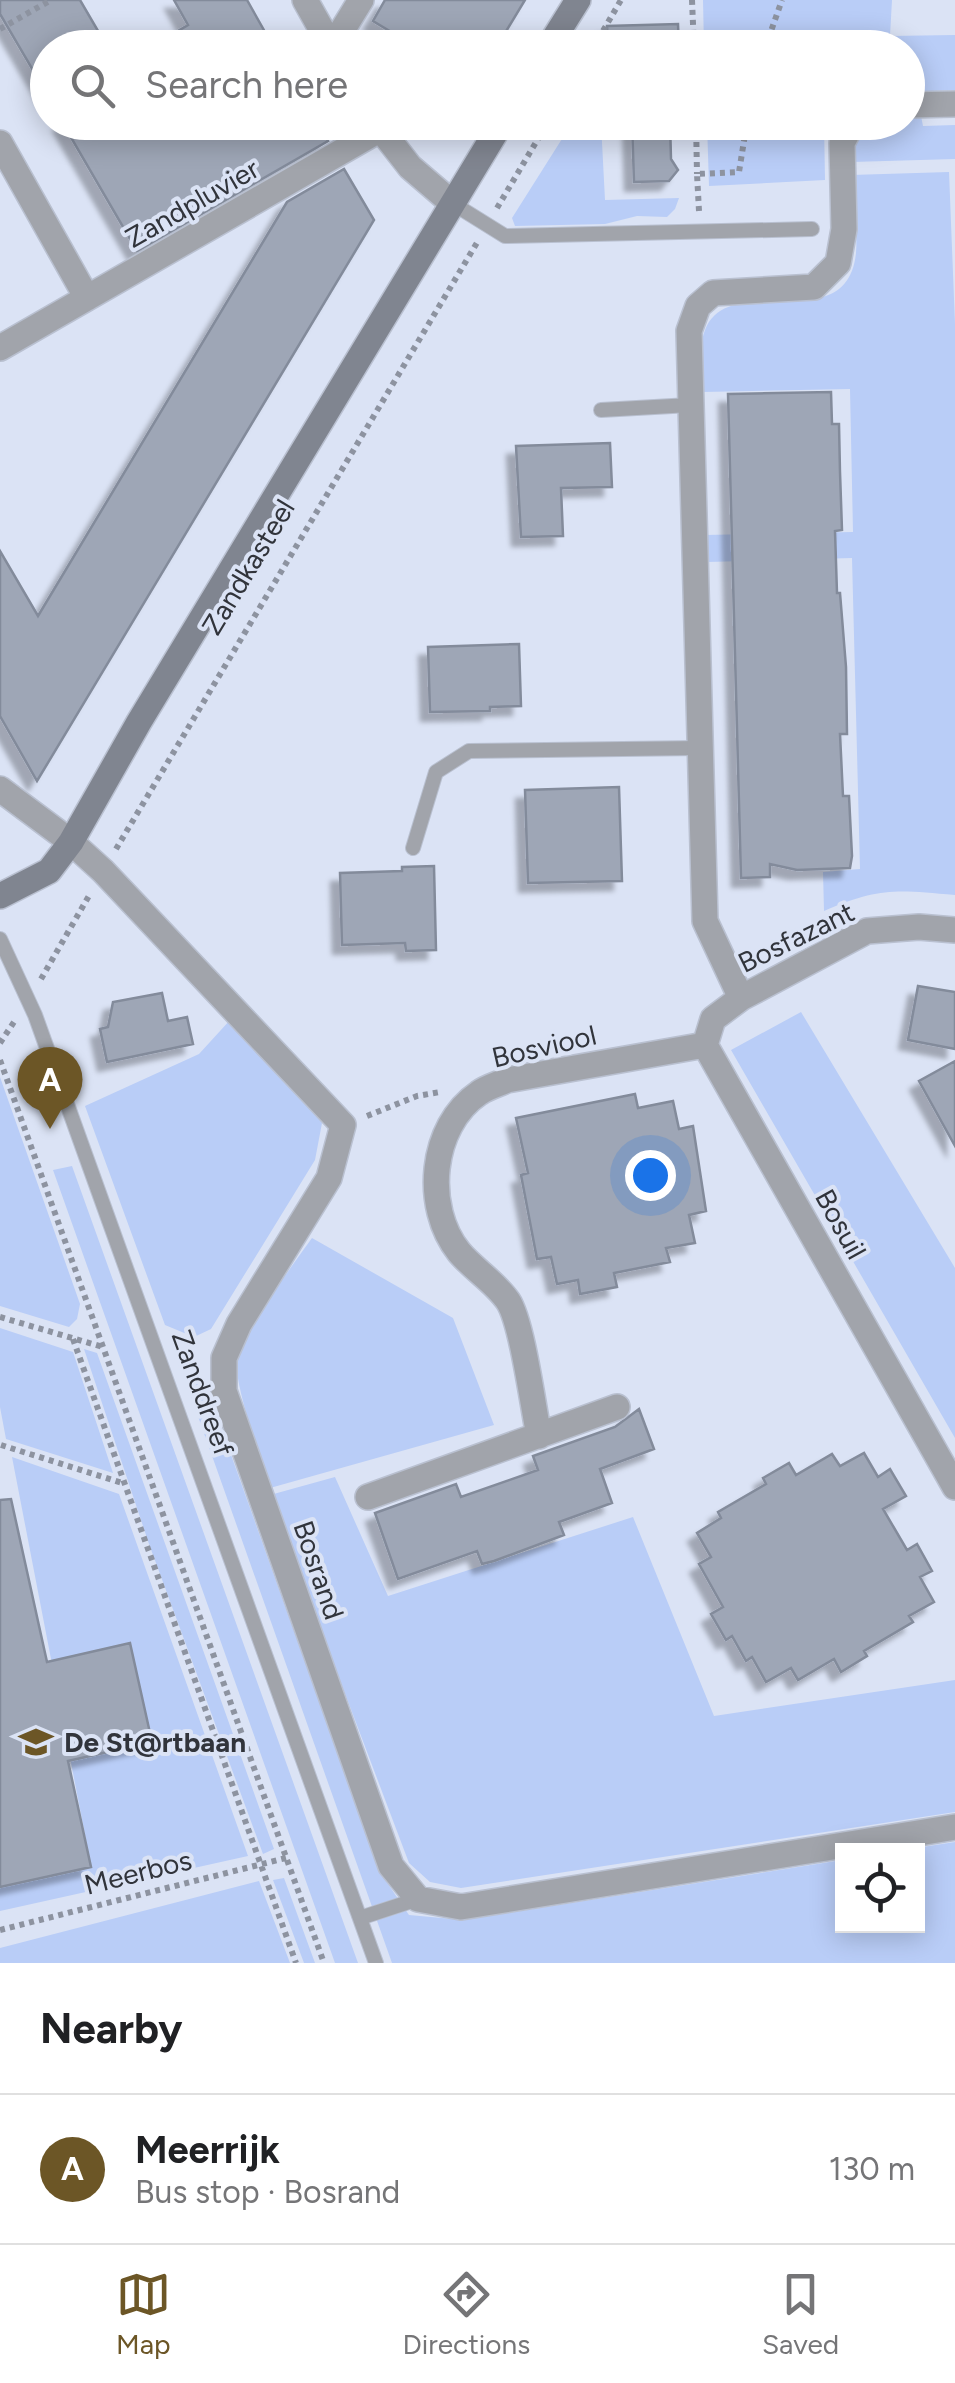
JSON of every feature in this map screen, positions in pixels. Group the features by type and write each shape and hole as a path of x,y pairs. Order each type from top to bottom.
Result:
{"street":[{"path":"305,0 322,30"},
{"path":"342,30 360,0"},
{"path":"559,30 578,0"},
{"path":"925,104 955,104"},
{"name":"Zandpluvier","path":"0,348 353,140"},
{"path":"388,140 410,167 452,204"},
{"name":"Zandkasteel","path":"0,896 49,871 71,842 139,722 491,140"},
{"name":"Bosfazant","path":"844,140 844,229 838,263 814,286 714,293 698,306 688,332 705,921 740,998 868,931 919,927 955,930"},
{"path":"0,143 87,298"},
{"path":"0,789 104,871 342,1125"},
{"path":"705,1045 713,1018 740,998"},
{"name":"Bosviool","path":"539,1436 508,1302 459,1252 445,1229 436,1186 438,1156 450,1128 478,1093 508,1080 705,1045"},
{"name":"Bosuil","path":"705,1045 955,1487"},
{"name":"Bosrand","path":"342,1125 329,1178 239,1324 224,1358 224,1392 391,1866 418,1899"},
{"path":"368,1496 617,1407"},
{"path":"418,1899 462,1907 955,1827"}],"lane":[{"path":"452,204 505,236 812,229"},
{"path":"600,410 690,405"},
{"path":"412,848 436,772 469,751 699,748"},
{"name":"Zanddreef","path":"0,939 29,1000 376,1963"},
{"path":"360,1918 418,1899"}],"path":[{"path":"0,29 51,0"},
{"path":"604,30 621,0"},
{"path":"692,0 693,30"},
{"path":"771,30 782,0"},
{"name":"Zandkasteel","path":"0,1043 537,140"},
{"path":"696,140 700,230"},
{"path":"697,174 738,172 744,140"},
{"path":"0,1060 324,1963"},
{"path":"342,1125 417,1096 458,1088 478,1093"},
{"path":"0,1316 103,1347"},
{"path":"73,1339 296,1963"},
{"path":"0,1445 124,1484"},
{"name":"Meerbos","path":"0,1930 286,1858"}],"shaded area":[{"path":"703,0 892,0 890,30 704,30"},
{"path":"925,35 955,35 955,90 925,91"},
{"path":"955,125 955,159 851,162 856,141 925,140 925,126"},
{"path":"561,140 602,140 605,200 679,198 667,217 637,216 605,224 515,226 512,218"},
{"path":"708,140 824,140 825,180 709,186"},
{"path":"949,172 955,324 955,895 888,892 824,911 823,872 860,869 852,558 707,562 705,535 853,532 850,389 702,392 701,345 705,330 718,312 737,304 811,300 832,293 848,279 856,253 851,175"},
{"path":"801,1012 955,1268 955,1438 731,1050"},
{"path":"231,1019 313,1106 322,1123 315,1160 211,1329 194,1337 165,1325 85,1106 199,1054"},
{"path":"0,1077 80,1304 77,1319 69,1327 0,1306"},
{"path":"72,1166 358,1963 335,1963 53,1170"},
{"path":"312,1238 453,1318 494,1425 270,1488 244,1403 237,1359 258,1316"},
{"path":"0,1328 73,1352 113,1473 6,1439 0,1407"},
{"path":"84,1349 97,1353 274,1849 263,1854 149,1544"},
{"path":"196,1371 210,1396 380,1872 409,1915 464,1920 835,1861 835,1933 925,1933 925,1847 955,1842 955,1963 392,1963 183,1374"},
{"path":"12,1457 119,1494 248,1856 0,1911 0,1887 91,1866"},
{"path":"335,1477 388,1596 633,1517 714,1716 955,1680 955,1812 461,1888 430,1882 409,1863 270,1495"},
{"path":"284,1878 315,1963 304,1963 273,1880"},
{"path":"259,1881 290,1963 0,1963 0,1948"}],"building":[{"path":"0,0 80,0 98,30 30,30 30,65 0,14"},
{"path":"174,0 247,0 264,30 180,30 188,25"},
{"path":"385,0 525,0 507,30 388,30 373,21"},
{"path":"678,24 678,30 607,30 607,26"},
{"path":"72,140 327,140 328,141 137,251"},
{"path":"633,140 670,140 671,159 678,170 669,181 634,182"},
{"path":"344,169 374,220 37,781 0,716 0,551 38,616 287,202"},
{"path":"831,392 832,424 839,424 842,530 835,531 847,734 840,734 843,796 849,796 850,868 797,870 770,864 770,877 741,878 728,394"},
{"path":"610,443 612,487 561,488 563,536 521,537 516,446"},
{"path":"519,644 521,706 430,712 428,647"},
{"path":"619,787 622,881 528,883 525,790"},
{"path":"434,866 436,950 406,951 405,943 342,945 340,873"},
{"path":"918,986 955,992 955,1049 908,1040"},
{"path":"162,993 168,1021 187,1017 193,1044 107,1062 100,1029 108,1027 113,1002"},
{"path":"955,1061 955,1146 919,1081"},
{"path":"635,1094 638,1108 673,1101 679,1129 693,1126 706,1211 689,1215 695,1243 666,1248 670,1262 614,1273 617,1287 580,1294 578,1280 557,1284 551,1257 537,1259 521,1175 528,1173 516,1118"},
{"path":"639,1409 654,1449 600,1469 612,1503 559,1522 564,1535 494,1561 482,1564 477,1551 398,1579 375,1513 456,1484 461,1497 538,1470 533,1456 615,1427"},
{"path":"864,1453 878,1477 890,1469 906,1496 883,1509 907,1550 917,1544 932,1571 920,1577 934,1602 909,1616 913,1622 864,1651 867,1656 841,1672 834,1659 798,1680 791,1668 766,1682 752,1657 746,1661 732,1636 726,1640 711,1614 723,1607 699,1564 711,1557 697,1533 721,1518 718,1512 766,1484 763,1478 789,1463 796,1475 832,1454 840,1466"},
{"path":"11,1499 47,1662 130,1643 152,1742 68,1761 91,1867 0,1887 0,1500"}],"place":[{"name":"Meerrijk","path":"50,1129"},
{"name":"De St@rtbaan","path":"36,1742"}]}
